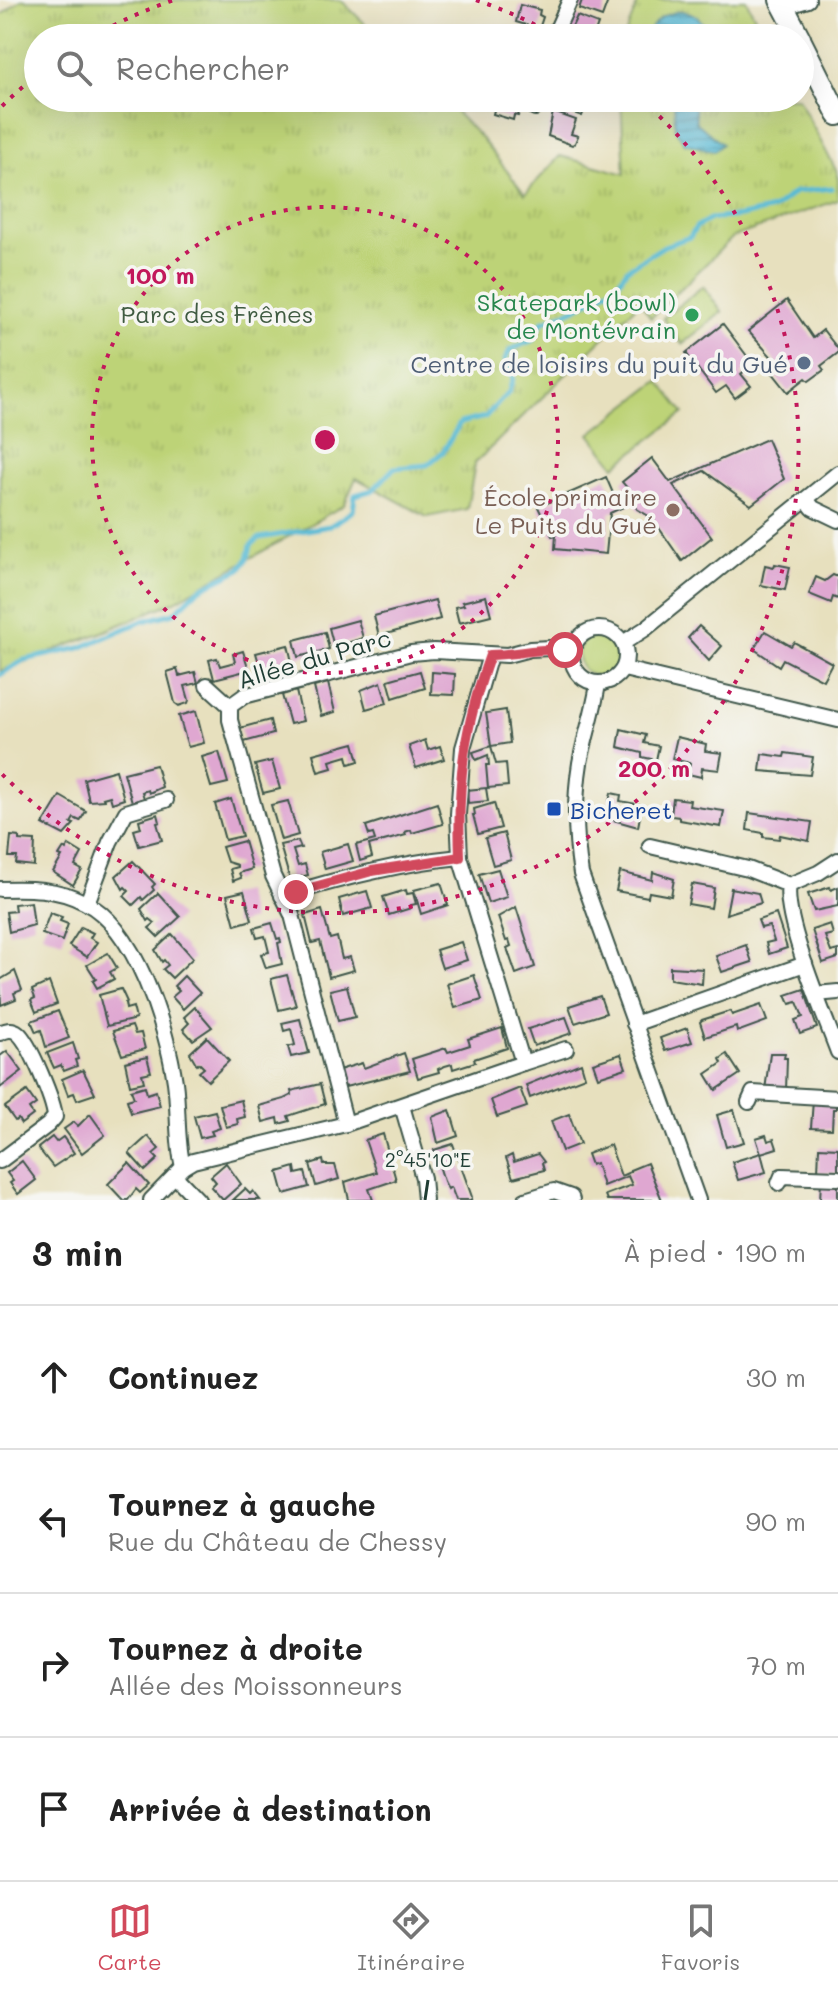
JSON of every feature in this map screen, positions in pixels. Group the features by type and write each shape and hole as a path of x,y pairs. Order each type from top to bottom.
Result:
{"main road":[{"path":"782,4 793,24"},
{"path":"814,66 838,115"}],"street":[{"path":"559,24 570,0"},
{"path":"782,4 808,0"},
{"path":"623,643 645,629 838,473"},
{"path":"806,499 813,508 838,520"},
{"path":"605,629 616,634 623,643 626,651 624,669 613,680 598,684 586,681 577,673 571,651 584,633 605,629"},
{"name":"Allée du Parc","path":"346,1124 289,894 273,876 230,720 230,706 244,696 411,653 434,651 507,655 540,649 571,651"},
{"path":"490,655 463,748 458,814 460,857 523,1063"},
{"path":"624,669 838,720"},
{"path":"598,684 580,763 577,850 588,898 698,1200"},
{"path":"207,685 230,706"},
{"path":"87,903 110,842 126,812 166,800"},
{"path":"650,846 748,869 789,885 818,873 838,860"},
{"path":"289,894 372,871 460,857"},
{"path":"789,885 786,896 805,964 838,1052"},
{"path":"0,889 56,891 87,903 115,927 138,961 160,1017 175,1080 179,1172 198,1200"},
{"path":"634,1024 805,964"},
{"path":"816,994 838,992"},
{"path":"0,1033 12,1030 24,1040 48,1089 55,1117 0,1161"},
{"path":"158,1198 179,1172 193,1161 346,1124 566,1049"},
{"path":"749,1102 753,1093 838,1098"},
{"path":"402,1106 423,1178 425,1200"},
{"path":"779,1183 782,1176 838,1178"},
{"path":"525,1200 554,1191 572,1200"}],"green space":[{"name":"Parc des Frênes","path":"21,0 341,0 365,24 24,24 24,112 456,112 481,138 525,194 560,156 625,174 622,112 805,112 838,174 838,200 733,237 651,318 640,302 475,463 467,509 427,517 356,478 344,505 173,602 0,671 0,16"},
{"path":"639,0 746,0 759,24 630,24"},
{"name":"Skatepark (bowl) de Montévrain","path":"703,286 722,312 682,344 663,318"},
{"path":"659,381 684,413 615,466 590,434"},
{"path":"599,634 614,640 620,655 614,670 599,676 584,670 578,655 584,640"}],"water":[{"path":"682,11 697,16 704,24 654,24 671,13"},
{"path":"674,112 695,112 696,122 722,144 714,151 684,143 675,128"}],"building":[{"path":"582,0 608,1 602,17 579,9"},
{"path":"520,5 540,10 539,15 543,17 541,24 516,22"},
{"path":"577,16 598,24 573,24"},
{"path":"494,112 519,112 513,120"},
{"path":"553,112 576,120 571,134 578,136 572,145 548,136"},
{"path":"787,300 813,338 823,330 838,349 838,353 821,366 824,370 809,381 806,378 788,392 772,372 780,366 748,331"},
{"path":"723,324 753,364 741,374 751,386 735,398 726,386 716,393 686,353"},
{"path":"767,439 784,479 751,505 704,471 673,485 712,537 682,561 652,518 637,509 634,502 610,513 606,554 555,549 556,535 552,536 538,507 606,477 618,505 635,497 622,482 652,458 670,482"},
{"path":"775,564 790,567 785,590 761,585 765,565 774,567"},
{"path":"833,575 838,577 838,599 833,597 831,603 809,594 816,577 825,581"},
{"path":"486,596 491,615 459,623 455,607"},
{"path":"435,600 440,619 379,636 374,616"},
{"path":"358,620 363,638 334,647 329,628"},
{"path":"699,626 722,646 709,661 688,638"},
{"path":"765,631 791,646 794,642 832,663 823,680 783,659 779,666 754,649"},
{"path":"325,632 329,649 298,657 294,640"},
{"path":"288,645 292,662 261,670 256,653"},
{"path":"243,651 249,670 214,679 209,660 217,658 220,666 235,662 233,654"},
{"path":"177,669 179,676 195,672 198,683 185,686 189,700 179,706 175,703 167,672"},
{"path":"420,671 425,688 393,698 388,680"},
{"path":"432,672 455,674 454,695 431,694"},
{"path":"381,682 387,703 366,709 361,690"},
{"path":"328,683 335,712 321,716 314,687"},
{"path":"296,691 303,721 290,724 282,695"},
{"path":"506,710 510,743 491,746 486,713"},
{"path":"196,711 204,743 188,747 179,716"},
{"path":"270,720 273,734 244,742 240,728"},
{"path":"621,729 646,735 644,743 659,746 656,760 618,747"},
{"path":"677,737 706,744 705,751 722,753 719,770 702,768 701,777 688,774 690,763 672,759"},
{"path":"425,740 428,750 440,746 444,759 416,768 409,746"},
{"path":"354,743 359,761 349,764 347,756 330,761 332,768 318,772 313,754"},
{"path":"491,746 496,764 506,763 508,786 488,788 488,755 476,760 473,752"},
{"path":"219,752 228,783 211,787 202,757"},
{"path":"785,753 813,757 810,775 760,771 762,754 784,757"},
{"path":"272,761 280,789 263,793 255,765"},
{"path":"156,765 162,787 149,793 148,790 142,792 144,798 132,802 124,773"},
{"path":"116,770 124,799 112,803 110,796 104,800 89,801 84,779"},
{"path":"486,788 488,801 468,803 467,790"},
{"path":"611,793 621,795 620,801 642,805 638,827 606,818"},
{"path":"60,796 86,811 80,821 74,818 71,823 74,824 64,835 43,824"},
{"path":"673,798 690,800 689,806 724,811 721,827 671,816"},
{"path":"231,799 242,836 225,840 215,804"},
{"path":"288,801 298,835 281,840 271,805"},
{"path":"437,803 443,824 412,833 411,830 405,832 406,835 369,845 372,857 360,861 356,845 375,840 366,826"},
{"path":"494,803 501,828 478,834 474,809"},
{"path":"749,813 812,822 809,841 780,835 779,839 763,837 763,833 747,830"},
{"path":"158,814 162,840 139,846 134,830 141,828 139,820"},
{"path":"504,833 511,860 493,865 485,838"},
{"path":"11,836 35,841 34,866 16,864 17,857 9,857"},
{"path":"244,841 252,869 239,873 241,878 233,881 230,869 237,865 227,862 222,847"},
{"path":"298,841 301,848 293,850 298,866 305,864 308,875 290,880 280,845"},
{"path":"348,844 353,861 325,869 320,852"},
{"path":"69,845 82,853 75,866 82,870 73,885 53,872 62,857 59,856"},
{"path":"133,861 155,884 152,887 154,890 133,905 124,896 129,891 125,887 123,889 116,876"},
{"path":"498,869 507,897 488,903 479,874"},
{"path":"620,872 652,880 653,872 674,879 671,896 649,892 648,897 616,891"},
{"path":"441,883 448,905 421,914 414,890"},
{"path":"692,884 714,888 711,908 688,904"},
{"path":"830,887 831,890 838,887 838,906 814,911 808,894"},
{"path":"731,888 758,893 761,903 726,914"},
{"path":"406,890 407,894 413,893 416,904 389,915 383,897"},
{"path":"244,891 252,920 235,925 227,895"},
{"path":"367,891 372,908 343,916 339,899"},
{"path":"158,893 180,917 158,937 149,928 155,923 150,919 148,921 141,909"},
{"path":"31,902 34,925 9,932 6,912 15,911 14,904"},
{"path":"516,907 535,967 516,974 507,948 511,946 509,940 506,941 498,917"},
{"path":"322,910 330,939 337,937 342,959 350,957 354,970 329,977 320,941 312,943 305,915"},
{"path":"50,913 62,917 60,921 68,924 62,941 42,934"},
{"path":"776,914 787,948 769,954 766,943 774,941 769,926 761,928 758,920"},
{"path":"272,923 281,942 278,943 282,964 266,968 261,954 269,952 265,936 257,938 254,928"},
{"path":"830,924 833,934 825,936 831,952 838,950 838,958 823,963 812,930"},
{"path":"81,927 93,933 90,938 97,942 87,957 69,946"},
{"path":"172,934 193,958 172,978 163,969 168,965 164,960 162,962 155,950"},
{"path":"461,942 467,960 442,968 436,950"},
{"path":"746,945 752,962 722,972 716,956"},
{"path":"108,953 117,968 110,972 114,979 97,988 93,981 96,979 87,965"},
{"path":"670,967 703,969 702,984 670,979"},
{"path":"15,971 22,990 14,993 16,999 1,1005 0,980"},
{"path":"287,975 296,1006 279,1010 271,979"},
{"path":"474,975 482,1000 455,1008 447,984"},
{"path":"184,976 200,993 183,1009 172,997 179,991 174,986"},
{"path":"49,982 57,1004 36,1012 31,1000 35,998 32,990"},
{"path":"347,986 355,1017 338,1021 330,990"},
{"path":"121,989 127,1002 126,1009 133,1007 136,1019 107,1026 99,995"},
{"path":"804,989 817,1028 800,1034 795,1020 803,1017 797,1002 790,1004 786,995"},
{"path":"600,996 606,1013 575,1023 569,1006"},
{"path":"761,1005 767,1021 737,1032 736,1027 705,1037 702,1020 730,1011 732,1015"},
{"path":"195,1007 212,1027 193,1040 183,1029 189,1023 184,1017"},
{"path":"58,1011 69,1038 46,1047 41,1030 36,1032 31,1021"},
{"path":"566,1017 572,1033 534,1046 528,1029"},
{"path":"300,1019 309,1053 291,1057 288,1047 295,1045 291,1029 284,1031 282,1023"},
{"path":"132,1026 135,1034 141,1033 145,1049 122,1055 113,1031"},
{"path":"502,1028 507,1048 474,1059 475,1062 453,1069 452,1064 438,1069 439,1072 418,1078 412,1059 446,1048 448,1052 470,1045 468,1039"},
{"path":"687,1028 692,1042 665,1051 660,1038"},
{"path":"207,1037 229,1061 208,1081 199,1072 204,1068 199,1063 197,1065 190,1053"},
{"path":"73,1043 77,1066 64,1071 61,1065 54,1068 47,1053"},
{"path":"7,1051 22,1071 0,1088 0,1056"},
{"path":"404,1053 410,1071 345,1087 339,1070 362,1063 364,1068"},
{"path":"770,1053 785,1053 786,1091 765,1090"},
{"path":"621,1054 626,1068 598,1077 593,1063"},
{"path":"727,1054 740,1074 716,1090 706,1074 722,1063 720,1059"},
{"path":"147,1057 151,1072 142,1074 144,1082 130,1085 125,1062"},
{"path":"581,1063 585,1077 530,1098 526,1085"},
{"path":"83,1070 95,1094 77,1100 74,1093 68,1095 62,1079"},
{"path":"320,1084 325,1104 288,1116 290,1121 279,1124 278,1118 263,1122 259,1106 284,1099 292,1095 291,1091"},
{"path":"145,1086 147,1094 156,1091 160,1106 131,1113 127,1100 134,1098 131,1090"},
{"path":"520,1088 527,1107 497,1117 491,1100"},
{"path":"27,1091 36,1104 29,1109 33,1115 21,1124 5,1107"},
{"path":"241,1100 245,1117 237,1119 238,1124 226,1127 220,1105"},
{"path":"813,1100 836,1102 832,1129 811,1128"},
{"path":"450,1110 458,1136 438,1143 432,1117"},
{"path":"734,1110 744,1142 726,1147 717,1115"},
{"path":"215,1111 220,1128 211,1131 213,1135 200,1138 194,1116"},
{"path":"90,1114 105,1135 82,1153 64,1129 74,1122 78,1126"},
{"path":"569,1114 580,1144 562,1151 551,1121"},
{"path":"383,1134 396,1180 369,1189 373,1200 349,1200 345,1182 376,1172 365,1140"},
{"path":"766,1135 768,1141 774,1139 777,1148 761,1153 756,1138"},
{"path":"148,1136 159,1149 153,1154 158,1159 145,1171 129,1153"},
{"path":"52,1137 56,1142 63,1137 74,1153 53,1167 38,1148"},
{"path":"453,1144 471,1200 456,1200 451,1187 448,1189 444,1181 434,1150"},
{"path":"610,1145 621,1176 647,1163 662,1200 607,1200 605,1195 632,1185 628,1176 603,1186 596,1163 591,1165 587,1154"},
{"path":"819,1147 838,1148 838,1173 818,1172"},
{"path":"761,1153 766,1172 738,1180 732,1162"},
{"path":"538,1154 544,1162 544,1170 513,1178 506,1158 512,1155 514,1162"},
{"path":"323,1160 324,1165 335,1165 339,1179 316,1186 310,1164"},
{"path":"22,1161 36,1180 18,1194 7,1173"},
{"path":"129,1163 149,1185 140,1193 136,1189 128,1200 123,1200 108,1184"},
{"path":"226,1163 241,1184 223,1200 211,1187 216,1182 211,1176"},
{"path":"295,1167 296,1174 305,1172 309,1187 284,1194 278,1172"},
{"path":"821,1181 838,1182 838,1200 820,1200"},
{"path":"245,1189 250,1194 253,1191 260,1200 233,1200"}],"waterway":[{"path":"0,675 24,660 80,648 143,621 174,613 199,589 240,569 248,558 251,545 260,538 330,526 353,511 355,495 373,490 394,468 427,465 443,452 460,423 485,417 509,392 513,378 505,360 510,350 533,340 542,322 616,286 627,269 664,246 690,237 696,227 710,219 773,209 795,192 832,188"}],"place":[{"name":"Skatepark (bowl) de Montévrain","path":"692,315"},
{"name":"Centre de loisirs du puit du Gué","path":"804,363"},
{"name":"École primaire Le Puits du Gué","path":"673,510"},
{"name":"Bicheret","path":"554,809"}],"route":[{"path":"296,892 372,871 460,857 458,814 463,748 490,655 507,655 530,649 565,650"}]}
